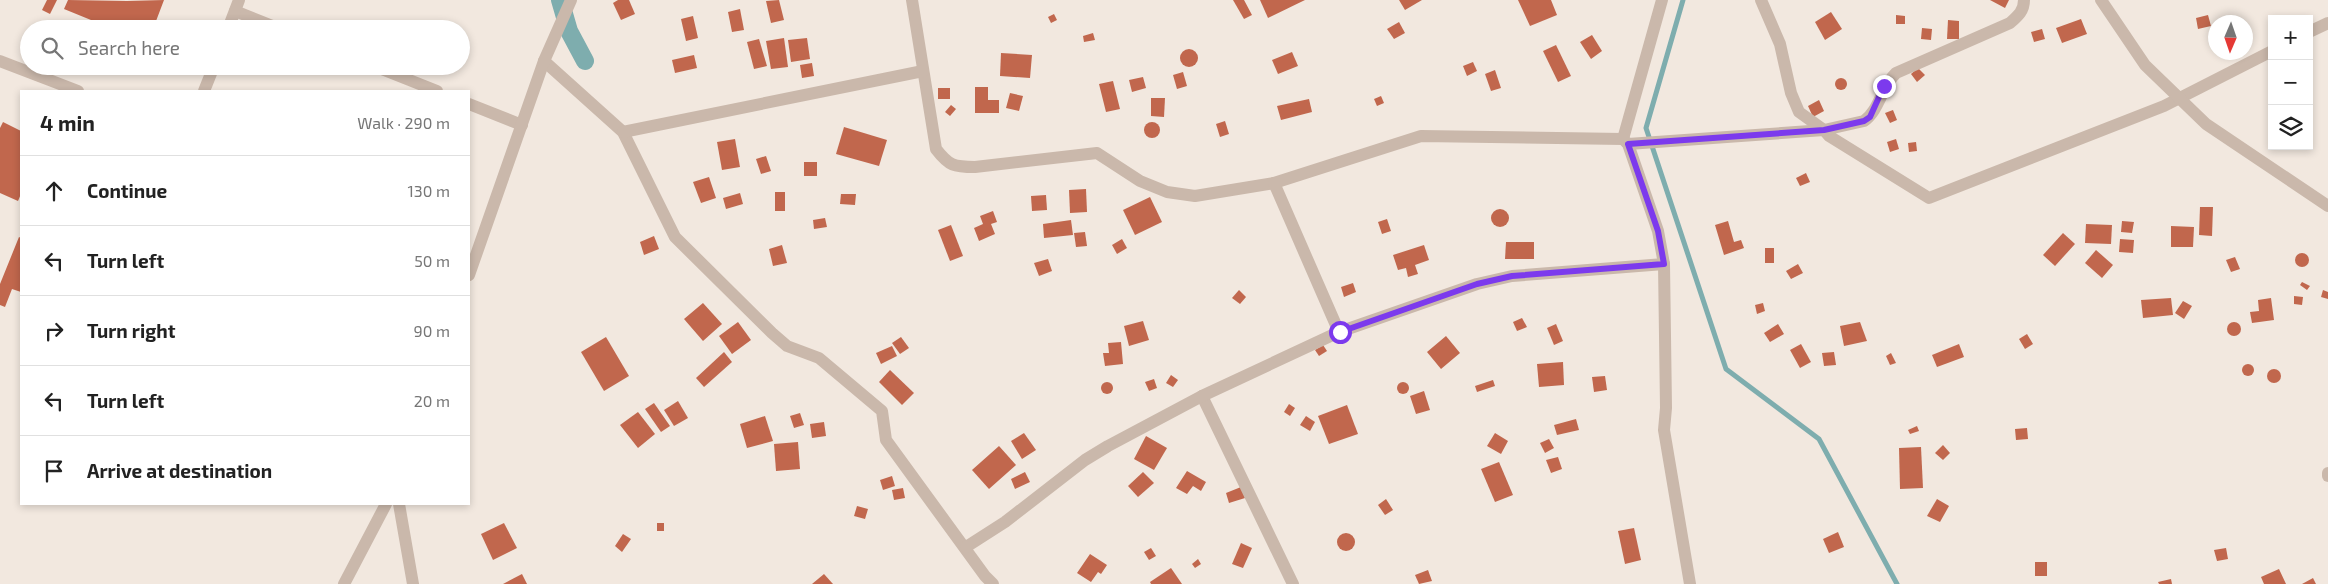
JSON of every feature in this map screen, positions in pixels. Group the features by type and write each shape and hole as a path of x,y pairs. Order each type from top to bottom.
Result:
{"street":[{"path":"912,0 936,150 947,163 960,167 976,167 1097,153 1140,181 1167,192 1195,196 1274,183 1421,136 1625,141 1824,130 1864,121 1870,117 1884,86 1896,73 2010,23 2020,14 2024,7 2024,0"},
{"path":"1662,0 1625,141 1658,231 1664,264 1666,408 1664,430 1690,584"},
{"path":"1761,0 1780,44 1791,93 1800,112 1829,136 1928,198 2149,112 2268,53"},
{"path":"2101,0 2145,65 2206,124 2328,206"},
{"path":"470,272 544,61 559,22 570,1"},
{"path":"231,20 237,5 264,20"},
{"path":"2313,30 2328,23"},
{"path":"0,61 20,69"},
{"path":"544,61 623,132 675,237 787,346 819,358 882,411 886,440 966,547 985,576 993,584"},
{"path":"623,132 924,71"},
{"path":"36,75 75,90"},
{"path":"204,90 210,75"},
{"path":"397,75 434,90"},
{"path":"470,104 522,125"},
{"path":"1274,183 1340,332"},
{"path":"966,547 1005,522 1085,460 1202,396 1340,332 1477,284 1512,276 1664,264"},
{"path":"1202,396 1293,584"},
{"path":"344,584 385,505"},
{"path":"399,505 412,584"}],"building":[{"path":"47,0 57,0 50,14 42,10"},
{"path":"68,0 164,0 156,20 91,20 64,9"},
{"path":"618,0 629,0 635,14 621,20 613,3"},
{"path":"779,0 784,20 771,23 766,1"},
{"path":"1233,0 1244,0 1252,15 1244,19"},
{"path":"1260,0 1305,0 1268,18"},
{"path":"1399,0 1422,0 1405,10"},
{"path":"1518,0 1551,0 1557,15 1530,26"},
{"path":"1990,0 2009,0 2005,8"},
{"path":"740,9 744,30 732,32 728,12"},
{"path":"1831,12 1842,29 1825,40 1815,22"},
{"path":"1054,14 1057,20 1051,23 1048,17"},
{"path":"1896,15 1905,16 1905,24 1896,24"},
{"path":"2208,15 2208,27 2198,29 2196,18"},
{"path":"693,16 698,38 686,41 681,19"},
{"path":"2081,19 2087,34 2062,43 2056,28"},
{"path":"1948,20 1959,21 1959,39 1947,39"},
{"path":"1399,22 1405,33 1394,39 1387,29"},
{"path":"1922,28 1932,29 1931,40 1921,39"},
{"path":"2042,29 2045,39 2034,42 2031,32"},
{"path":"1093,33 1095,40 1084,42 1083,36"},
{"path":"1592,35 1602,51 1591,59 1580,42"},
{"path":"784,38 788,67 771,69 766,41"},
{"path":"807,38 810,59 791,62 788,40"},
{"path":"759,39 767,66 754,69 747,42"},
{"path":"1556,45 1571,76 1558,82 1543,51"},
{"path":"1185,49 1193,49 1198,54 1196,65 1185,67 1180,62 1180,54"},
{"path":"1292,52 1298,66 1278,74 1272,60"},
{"path":"1001,53 1032,55 1030,78 1000,76"},
{"path":"694,55 697,68 675,73 672,60"},
{"path":"1473,62 1477,71 1467,76 1463,66"},
{"path":"812,63 814,76 802,78 800,65"},
{"path":"1918,68 1925,75 1917,82 1911,74"},
{"path":"1495,70 1501,88 1491,91 1485,74"},
{"path":"1183,72 1187,86 1177,89 1173,75"},
{"path":"1143,77 1146,88 1132,92 1129,80"},
{"path":"1843,78 1846,79 1846,89 1839,90 1836,89 1835,82 1836,79"},
{"path":"1113,81 1120,109 1106,112 1099,84"},
{"path":"975,87 988,87 988,100 999,100 999,113 975,113"},
{"path":"938,88 950,88 950,99 938,99"},
{"path":"1010,93 1023,96 1019,111 1006,108"},
{"path":"1381,96 1384,103 1377,106 1374,99"},
{"path":"1151,98 1165,98 1164,117 1151,116"},
{"path":"1309,99 1312,112 1281,120 1277,106"},
{"path":"1819,100 1824,111 1813,117 1808,106"},
{"path":"951,105 956,109 950,116 945,112"},
{"path":"1893,110 1897,120 1890,123 1885,113"},
{"path":"1225,121 1229,134 1220,137 1216,124"},
{"path":"3,122 20,130 20,196 18,201 0,193 0,128"},
{"path":"1152,122 1158,124 1160,130 1158,136 1152,138 1146,136 1144,130 1146,124"},
{"path":"844,127 887,140 879,166 836,154"},
{"path":"735,139 740,167 722,170 717,142"},
{"path":"1896,139 1899,149 1890,152 1887,142"},
{"path":"1916,142 1917,151 1909,152 1908,143"},
{"path":"766,156 771,171 761,174 756,159"},
{"path":"804,162 817,162 817,176 804,176"},
{"path":"1806,173 1810,182 1800,186 1796,178"},
{"path":"709,177 716,198 701,203 693,182"},
{"path":"1086,189 1087,212 1070,213 1069,190"},
{"path":"775,192 785,192 785,211 775,211"},
{"path":"740,193 743,204 726,209 723,198"},
{"path":"841,194 856,194 855,205 840,204"},
{"path":"1046,195 1047,210 1032,211 1031,196"},
{"path":"1150,197 1162,222 1135,235 1123,210"},
{"path":"2200,207 2213,207 2212,236 2199,235"},
{"path":"1500,209 1506,212 1509,218 1506,224 1500,227 1494,224 1491,218 1494,212"},
{"path":"993,211 997,222 991,224 995,234 979,241 974,228 983,224 980,216"},
{"path":"825,218 827,227 814,229 813,220"},
{"path":"1387,219 1391,231 1382,234 1378,222"},
{"path":"1071,220 1073,235 1044,238 1043,224"},
{"path":"1728,221 1734,242 1741,240 1744,248 1724,255 1715,225"},
{"path":"2122,221 2134,222 2132,233 2121,232"},
{"path":"2086,224 2112,225 2111,244 2085,243"},
{"path":"951,225 963,256 950,261 938,230"},
{"path":"2171,226 2194,227 2193,247 2171,247"},
{"path":"1085,232 1087,246 1076,247 1074,233"},
{"path":"2063,233 2075,244 2055,266 2043,255"},
{"path":"654,236 659,249 644,255 640,242"},
{"path":"19,237 20,292 12,289 5,307 0,305 0,284"},
{"path":"1122,239 1127,248 1117,254 1112,245"},
{"path":"2120,239 2134,240 2133,253 2119,252"},
{"path":"1506,242 1534,242 1534,259 1505,259"},
{"path":"782,245 787,263 773,266 769,249"},
{"path":"1424,245 1429,260 1415,265 1418,274 1408,277 1406,268 1398,270 1393,255"},
{"path":"1765,248 1774,248 1774,263 1765,263"},
{"path":"2096,250 2113,265 2102,278 2085,263"},
{"path":"2299,253 2305,253 2309,260 2305,267 2299,267 2295,263 2295,257"},
{"path":"2235,257 2240,269 2231,272 2226,260"},
{"path":"1048,259 1052,271 1039,276 1034,263"},
{"path":"1798,264 1803,273 1791,279 1786,271"},
{"path":"2302,282 2310,286 2307,290 2300,285"},
{"path":"1353,283 1356,292 1344,297 1341,287"},
{"path":"1239,290 1246,297 1240,304 1232,298"},
{"path":"2323,290 2328,292 2328,299 2321,297"},
{"path":"2294,296 2303,297 2302,305 2294,304"},
{"path":"2171,298 2173,315 2143,318 2141,300"},
{"path":"2271,298 2274,320 2252,323 2250,312 2259,311 2258,300"},
{"path":"2183,301 2192,306 2184,319 2175,313"},
{"path":"703,303 722,324 703,341 684,319"},
{"path":"1763,303 1765,311 1757,314 1755,305"},
{"path":"1522,318 1527,327 1517,331 1513,322"},
{"path":"1143,321 1149,340 1129,346 1124,326"},
{"path":"738,322 751,340 732,354 719,336"},
{"path":"1860,322 1867,341 1844,346 1840,326"},
{"path":"2234,322 2239,324 2241,329 2239,334 2234,336 2229,334 2227,329 2229,324"},
{"path":"1556,324 1563,341 1554,345 1547,328"},
{"path":"1778,324 1784,334 1770,342 1764,333"},
{"path":"2027,334 2033,344 2025,349 2019,339"},
{"path":"1446,336 1460,353 1441,369 1427,352"},
{"path":"606,337 629,376 604,391 581,352"},
{"path":"901,337 909,348 900,354 892,343"},
{"path":"1121,342 1123,364 1105,366 1103,353 1109,353 1108,343"},
{"path":"1801,344 1811,362 1800,368 1790,350"},
{"path":"1959,344 1964,357 1937,367 1932,355"},
{"path":"1323,345 1327,351 1319,356 1315,350"},
{"path":"892,346 897,356 881,364 876,353"},
{"path":"724,352 732,362 704,387 696,378"},
{"path":"1834,352 1836,365 1824,366 1822,353"},
{"path":"1891,353 1896,363 1890,365 1886,356"},
{"path":"1563,362 1564,385 1539,387 1537,364"},
{"path":"2246,364 2250,364 2254,370 2250,376 2246,376 2242,372 2242,368"},
{"path":"2271,369 2277,369 2281,376 2277,383 2271,383 2267,379 2267,373"},
{"path":"890,370 914,393 902,405 879,382"},
{"path":"1171,375 1178,380 1173,387 1166,383"},
{"path":"1605,376 1607,390 1594,392 1592,377"},
{"path":"1154,379 1157,388 1149,391 1145,382"},
{"path":"1493,380 1495,386 1477,392 1475,386"},
{"path":"1105,382 1109,382 1113,388 1109,394 1105,394 1101,390 1101,386"},
{"path":"1401,382 1405,382 1409,388 1405,394 1401,394 1397,390 1397,386"},
{"path":"1424,391 1430,410 1416,414 1410,396"},
{"path":"678,401 688,418 674,426 664,410"},
{"path":"654,403 670,426 661,432 645,409"},
{"path":"1289,404 1295,408 1290,416 1284,412"},
{"path":"1347,405 1358,434 1329,444 1318,416"},
{"path":"638,412 655,434 638,448 620,425"},
{"path":"800,413 804,425 794,428 790,416"},
{"path":"765,416 773,441 747,448 740,424"},
{"path":"1306,416 1315,422 1310,431 1300,425"},
{"path":"1576,419 1579,430 1557,435 1554,425"},
{"path":"824,422 826,436 812,438 810,424"},
{"path":"1917,426 1919,431 1910,434 1908,430"},
{"path":"2027,428 2028,439 2016,440 2015,429"},
{"path":"1024,433 1036,450 1022,459 1011,441"},
{"path":"1495,433 1508,441 1501,454 1487,446"},
{"path":"1146,436 1167,448 1154,470 1134,459"},
{"path":"1549,439 1554,448 1545,453 1540,443"},
{"path":"798,442 800,469 776,471 774,444"},
{"path":"1943,445 1950,453 1943,460 1935,453"},
{"path":"999,446 1016,465 989,489 972,470"},
{"path":"1921,447 1923,488 1900,489 1899,448"},
{"path":"1558,457 1562,469 1551,473 1546,460"},
{"path":"1499,462 1513,495 1495,502 1481,469"},
{"path":"1187,471 1206,482 1201,491 1193,486 1187,494 1176,488"},
{"path":"1025,472 1030,482 1015,489 1011,479"},
{"path":"1143,472 1154,483 1138,497 1128,486"},
{"path":"892,476 895,486 883,490 880,480"},
{"path":"1241,487 1245,498 1229,503 1226,493"},
{"path":"903,488 905,498 894,500 892,490"},
{"path":"1386,499 1393,510 1385,515 1378,505"},
{"path":"1937,499 1949,506 1940,522 1927,516"},
{"path":"857,506 868,509 865,519 854,516"},
{"path":"504,523 517,548 493,560 481,534"},
{"path":"657,523 664,523 664,531 657,531"},
{"path":"1634,528 1641,560 1625,564 1618,531"},
{"path":"1838,532 1844,547 1829,553 1823,539"},
{"path":"1346,533 1352,536 1355,542 1352,548 1346,551 1340,548 1337,542 1340,536"},
{"path":"623,534 631,539 622,552 615,546"},
{"path":"1241,543 1252,548 1243,568 1232,564"},
{"path":"1151,548 1156,556 1149,560 1144,552"},
{"path":"2226,548 2228,559 2217,561 2214,550"},
{"path":"1090,554 1107,565 1101,574 1098,572 1091,582 1077,573"},
{"path":"1198,559 1201,564 1195,568 1192,564"},
{"path":"2035,562 2047,562 2047,576 2035,576"},
{"path":"1171,568 1182,584 1151,584 1150,582"},
{"path":"2279,569 2286,584 2264,584 2261,577"},
{"path":"1428,570 1432,581 1419,584 1415,575"},
{"path":"522,574 527,584 503,584"},
{"path":"824,574 833,584 812,584"},
{"path":"2313,578 2316,584 2302,584"},
{"path":"2171,579 2172,584 2159,584 2158,582"}],"waterway":[{"path":"560,0 569,31 585,61"},
{"path":"1683,0 1646,128 1726,369 1819,439 1897,584"}],"route":[{"path":"1340,332 1477,284 1512,276 1664,264 1658,231 1628,144 1824,130 1864,121 1870,117 1884,86"}]}
